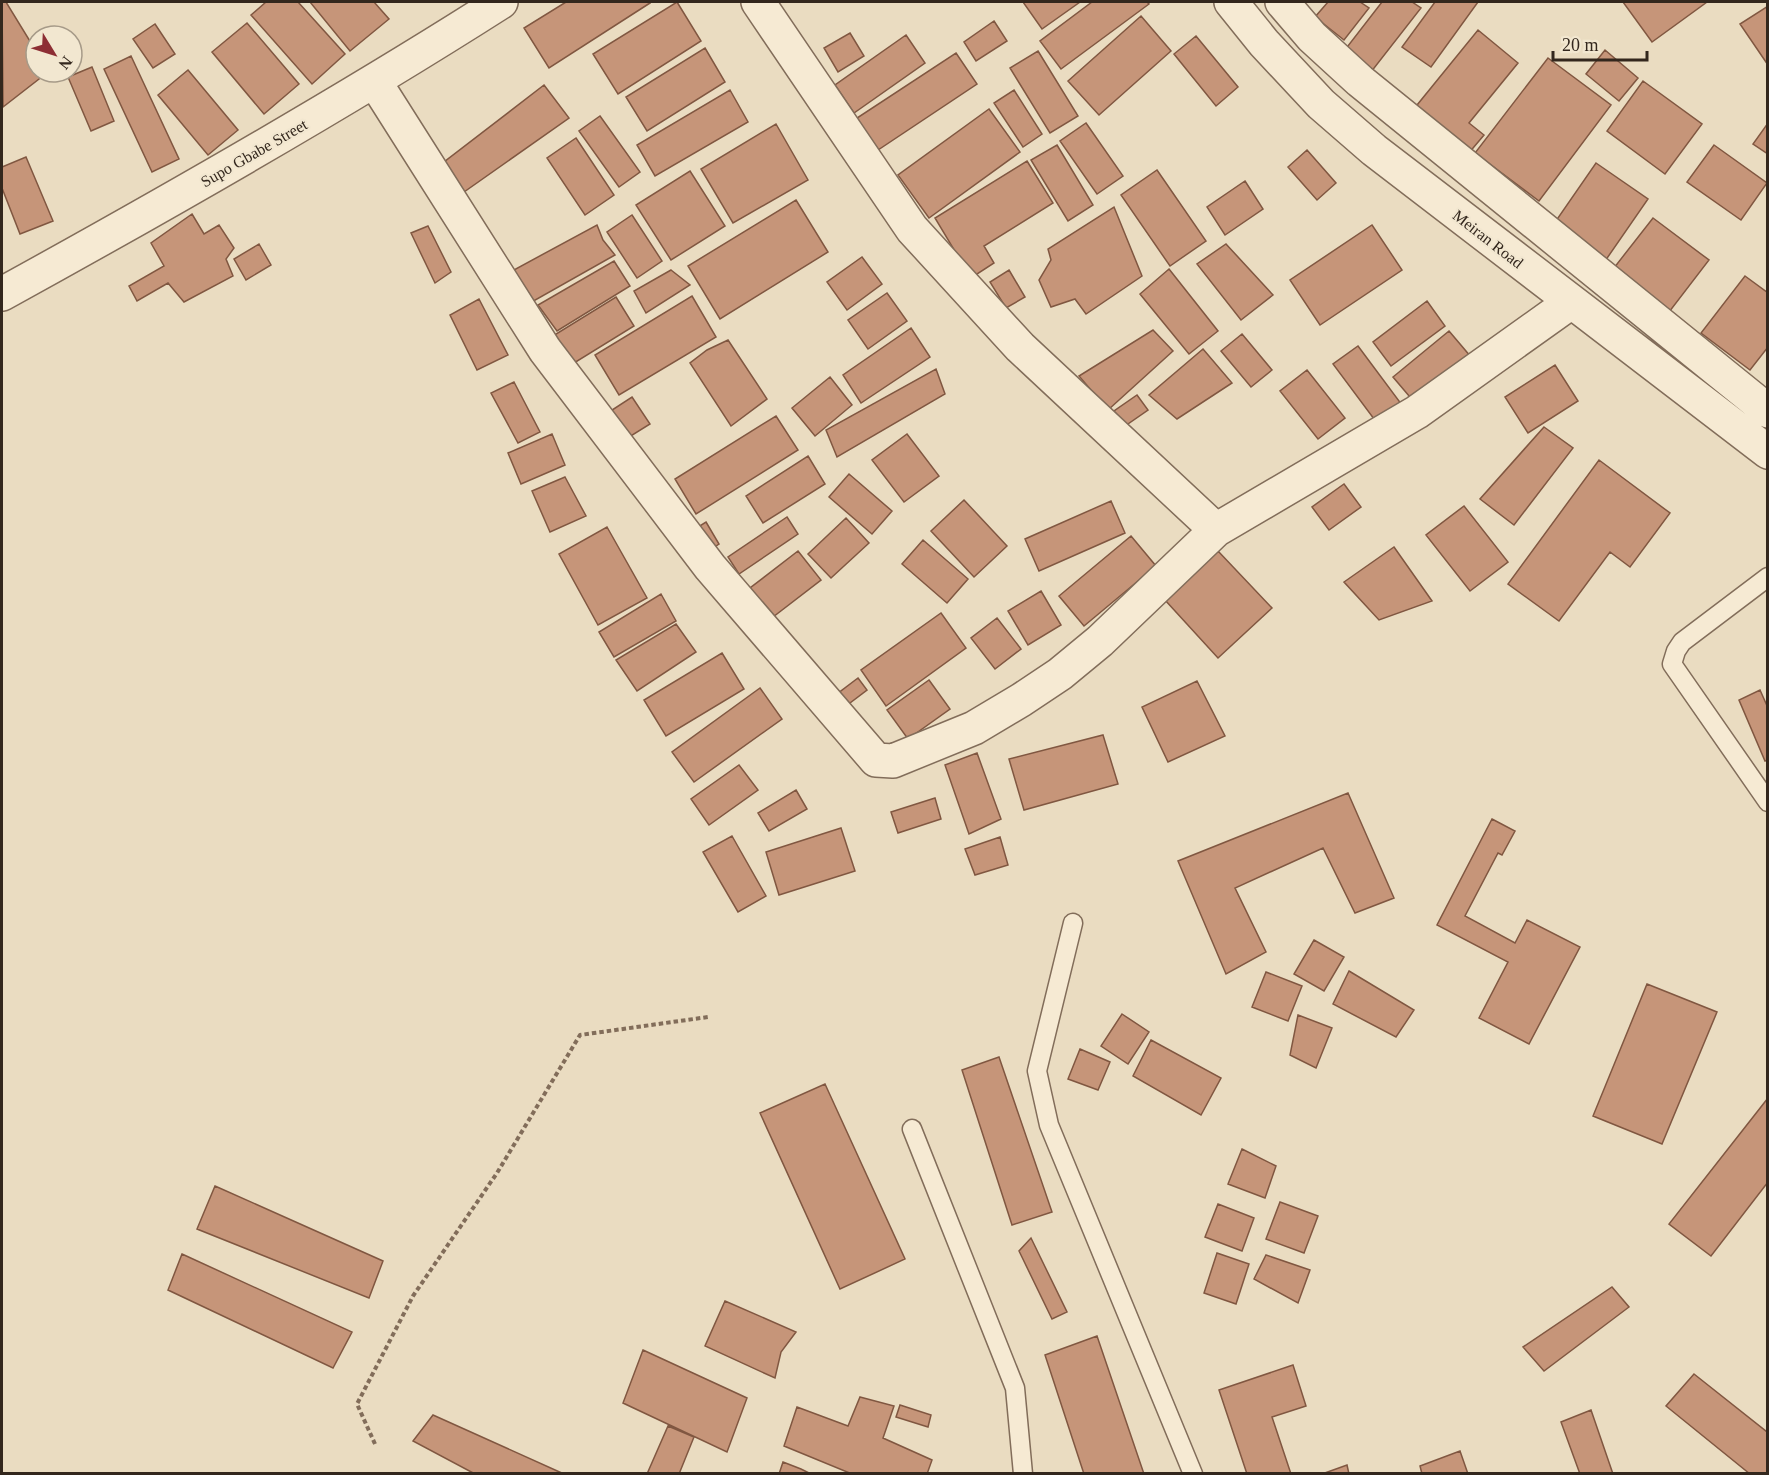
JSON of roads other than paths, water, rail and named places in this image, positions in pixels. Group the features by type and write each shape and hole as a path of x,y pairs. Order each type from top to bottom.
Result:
{"street":[{"name":"Supo Gbabe Street","path":"2,294 163,206 375,82 501,2"},
{"path":"758,2 912,229 1020,347 1216,530"},
{"name":"Meiran Road","path":"1231,2 1264,43 1321,104 1374,150 1767,452"},
{"path":"1282,2 1312,37 1360,81 1767,411"},
{"path":"375,82 545,350 710,567 876,760 893,761 974,728 1060,674 1100,641 1216,530 1417,412 1571,303"}],"lane":[{"path":"1767,577 1683,642 1676,651 1672,664 1767,802"},
{"path":"1073,923 1046,1026 1037,1071 1039,1082 1049,1125 1193,1473"},
{"path":"912,1129 1015,1388 1023,1473"}]}
